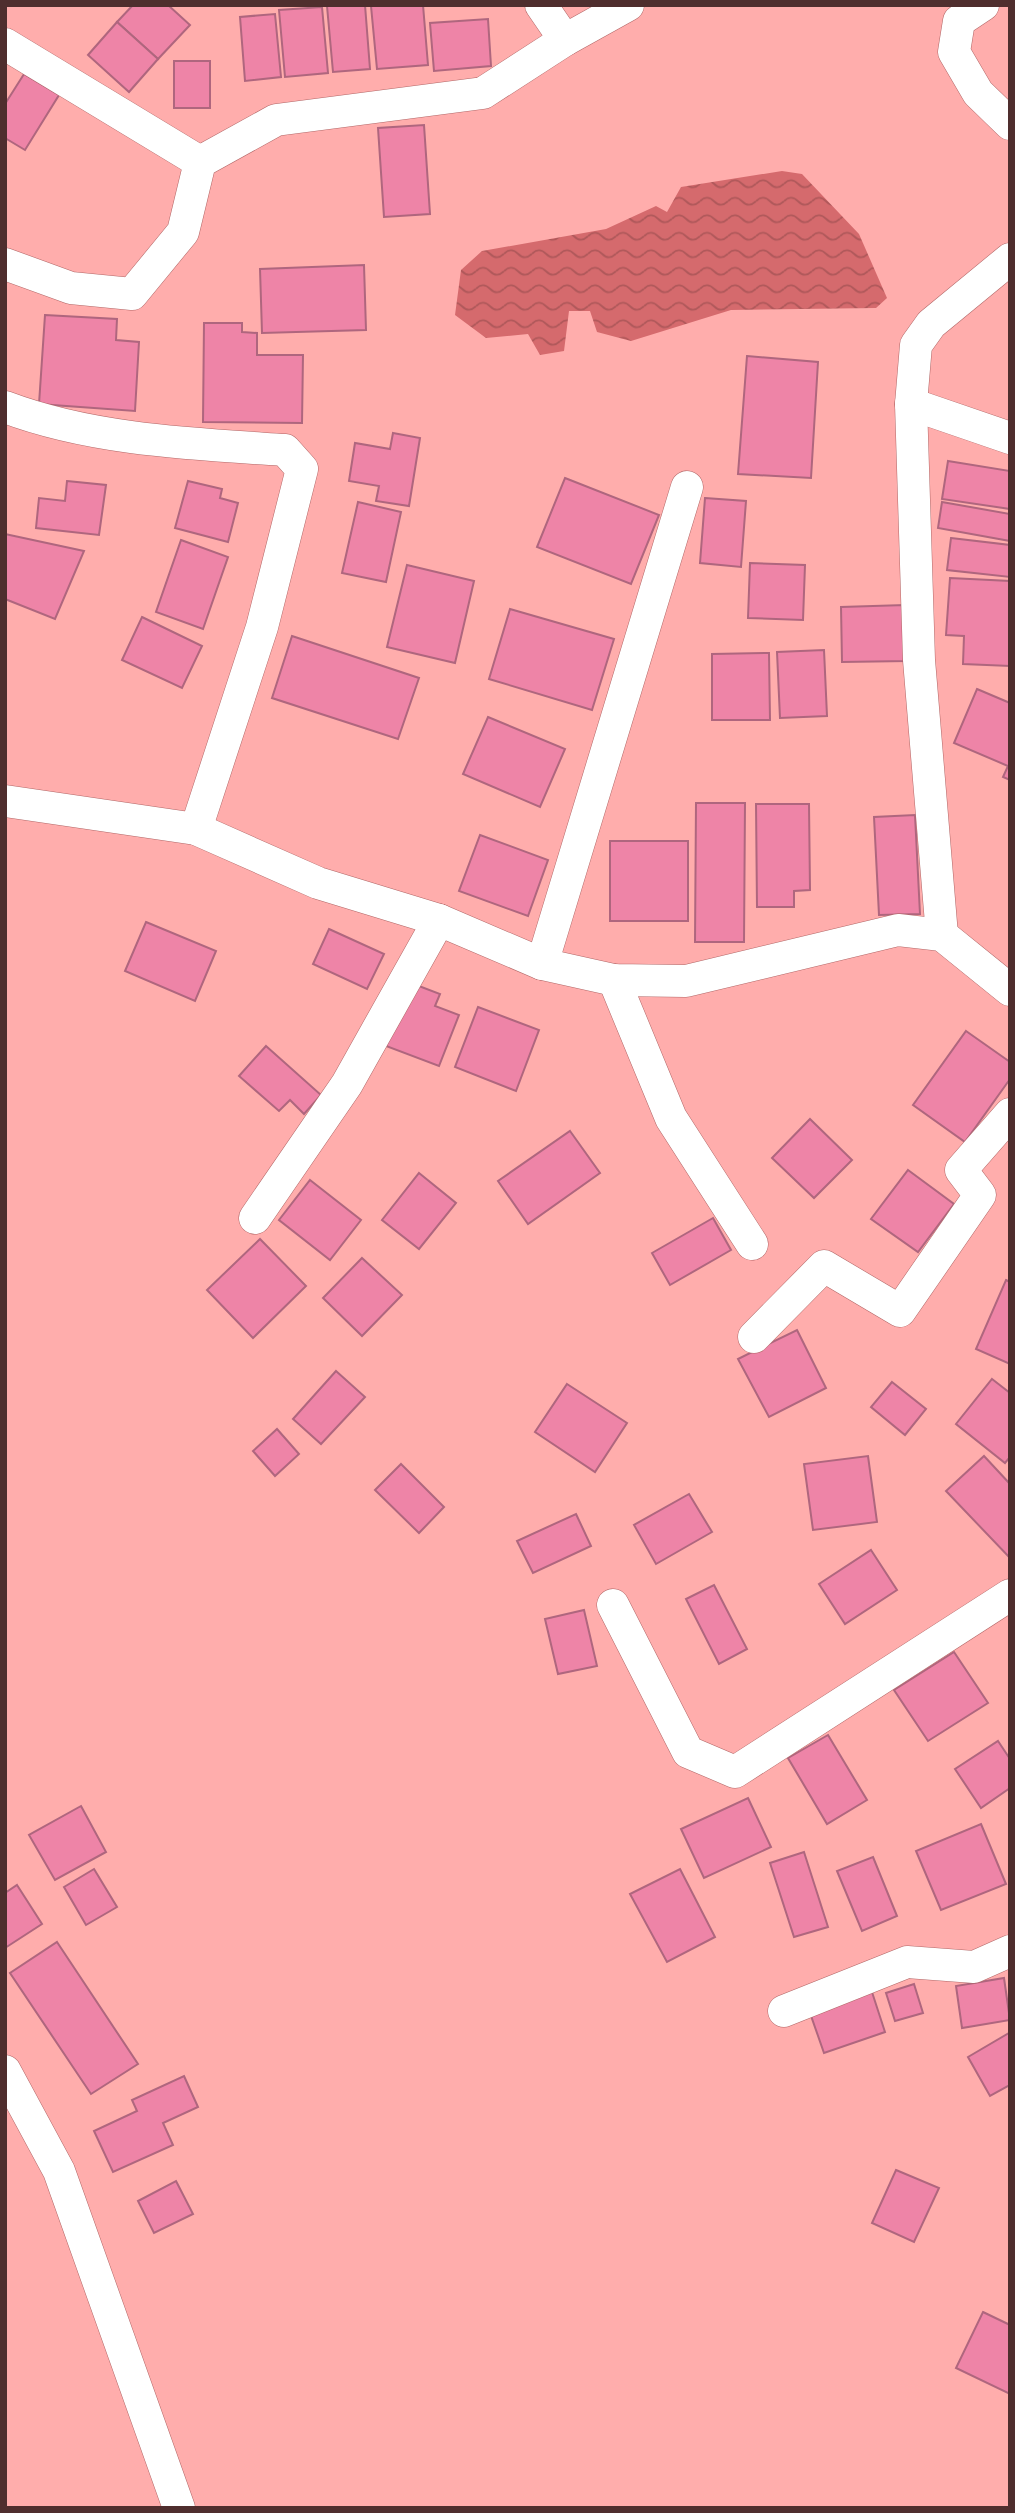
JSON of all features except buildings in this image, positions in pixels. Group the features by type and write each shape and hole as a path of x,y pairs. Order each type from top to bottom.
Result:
{"street":[{"path":"541,5 565,40"},
{"path":"5,264 71,288 132,294 183,232 200,162 276,120 483,93 565,40 628,5"},
{"path":"965,10 954,52 978,93 1010,124"},
{"path":"5,44 200,162"},
{"path":"942,935 919,660 911,404 916,345 931,324 1010,259"},
{"path":"911,404 1010,438"},
{"path":"5,407 28,415 158,442 285,450 302,469 262,627 195,829"},
{"path":"542,964 687,487"},
{"path":"5,801 195,829 318,883 439,920 542,964 614,980 686,981 898,930 942,935 1010,990"},
{"path":"255,1218 347,1084 439,920"},
{"path":"614,980 671,1118 752,1244"},
{"path":"754,1337 824,1266 900,1311 980,1195 961,1170 1010,1114"},
{"path":"613,1605 688,1752 735,1772 1010,1595"},
{"path":"784,2011 906,1962 974,1967 1010,1951"},
{"path":"5,2070 59,2171 179,2508"}],"water":[{"path":"782,171 802,174 859,234 887,298 876,308 731,310 631,341 597,332 590,311 569,311 564,351 540,355 528,334 486,338 455,315 461,270 482,251 606,229 656,206 667,212 681,187"}]}
